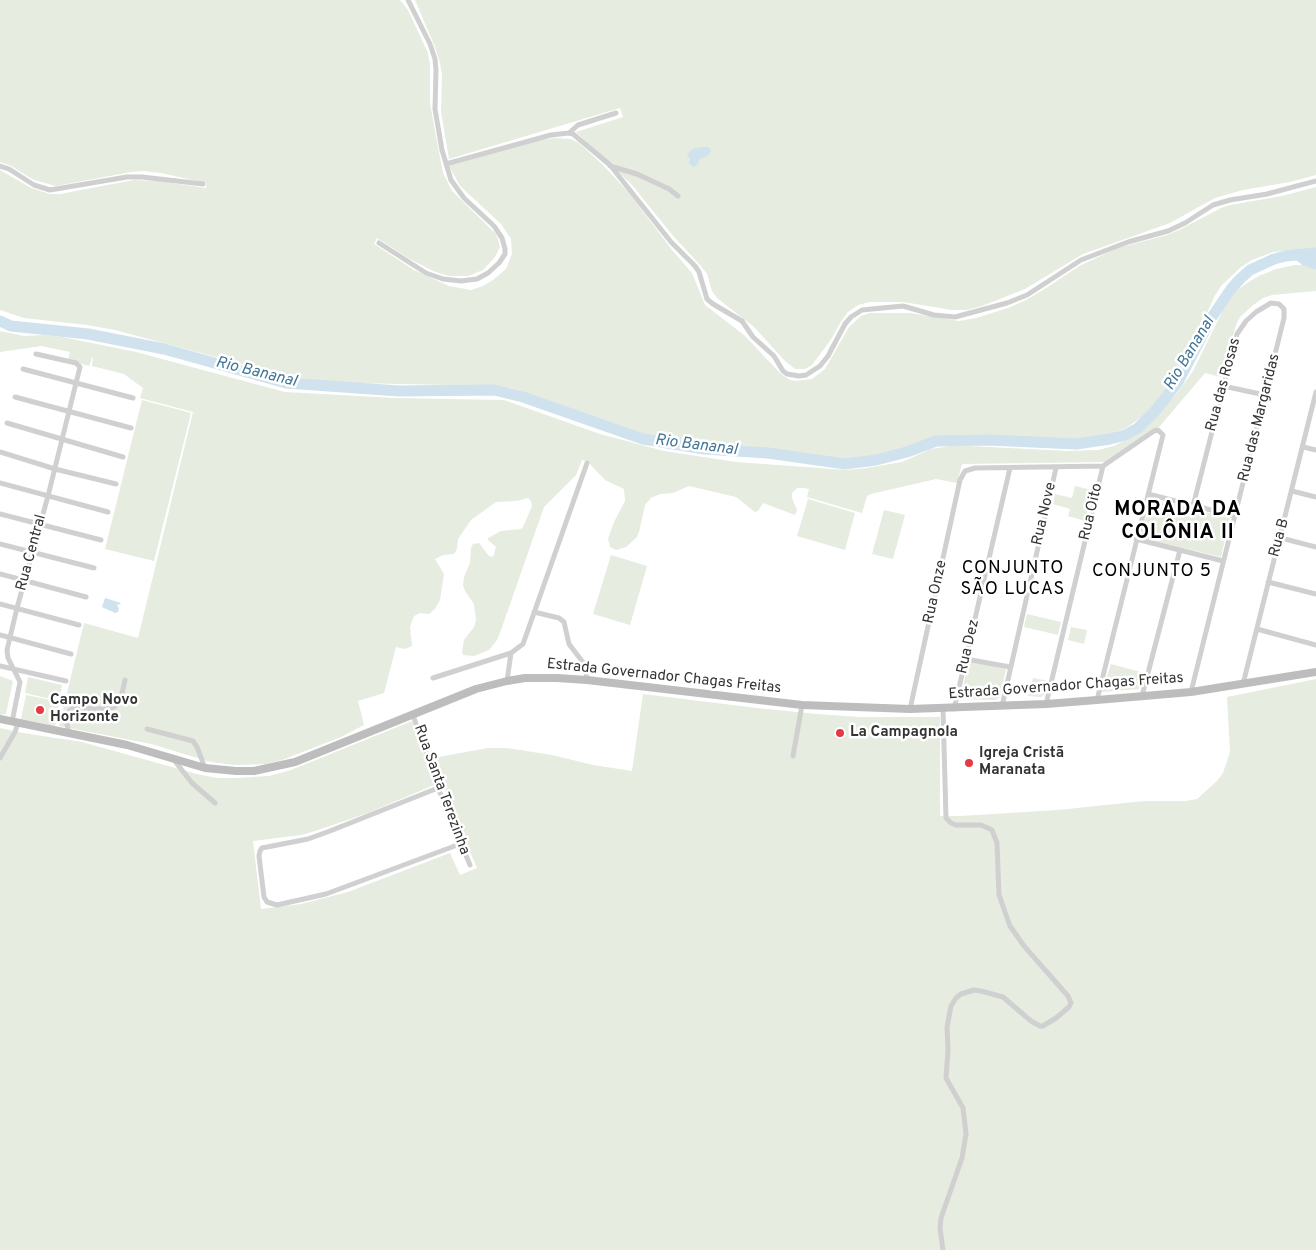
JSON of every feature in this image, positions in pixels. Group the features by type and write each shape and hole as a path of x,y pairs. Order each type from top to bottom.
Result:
{"main road":[{"name":"Estrada Governador Chagas Freitas","path":"0,719 127,745 205,768 245,771 280,766 476,689 507,680 540,677 587,680 802,704 954,709 1046,704 1191,692 1316,672"}],"street":[{"path":"379,243 417,268 451,280 469,281 477,279 499,263 505,254 502,238 494,226 454,186 446,164 435,110 435,60 430,44 408,0"},
{"path":"570,133 578,125 616,113"},
{"path":"446,164 550,135 570,133 579,138 610,165 671,242 699,272 708,299 742,321 753,337 774,356 783,371 787,374 799,376 806,375 820,366 828,356 845,324 851,317 862,310 903,306 934,315 955,317 1007,303 1027,295 1081,260 1128,242 1168,231 1185,224 1213,205 1230,200 1267,194 1316,181"},
{"path":"610,165 637,174 669,189 678,196"},
{"path":"0,166 9,169 34,185 50,190 135,177 203,184"},
{"name":"Rua das Rosas","path":"1193,506 1237,334 1246,321 1270,303 1277,303 1282,306 1285,312 1284,318"},
{"name":"Rua das Margaridas","path":"1191,692 1284,318"},
{"path":"36,354 80,365 77,381"},
{"path":"23,369 77,381 133,398"},
{"name":"Rua Central","path":"0,758 15,732 20,684 7,653 10,638 77,381"},
{"path":"1223,386 1265,395"},
{"name":"Rua B","path":"1242,684 1316,392"},
{"path":"15,397 131,428"},
{"path":"7,423 123,457"},
{"path":"1010,468 1103,466 1156,430 1161,431 1163,436 1097,700"},
{"path":"1303,447 1316,450"},
{"path":"0,452 55,469 116,484"},
{"path":"433,678 511,653 519,648 526,638 587,463"},
{"name":"Rua Oito","path":"1046,704 1103,466"},
{"name":"Rua Onze","path":"910,709 962,475 965,470 975,468 1010,468"},
{"name":"Rua Dez","path":"954,709 1010,468"},
{"name":"Rua Nove","path":"1002,706 1056,468"},
{"path":"0,483 108,512"},
{"path":"1292,490 1316,497"},
{"path":"1148,494 1235,516"},
{"path":"0,514 101,540"},
{"path":"1280,538 1316,547"},
{"path":"1136,539 1223,561"},
{"path":"0,544 94,568"},
{"path":"1142,696 1180,550"},
{"path":"0,574 86,597"},
{"path":"1268,582 1316,594"},
{"path":"0,604 79,624"},
{"path":"534,612 559,618 564,622 569,644 585,665 587,680"},
{"path":"1257,629 1316,645"},
{"path":"0,635 71,654"},
{"path":"507,680 511,653"},
{"path":"966,658 1010,667"},
{"path":"0,666 66,681"},
{"path":"69,733 67,714 72,708 103,709 114,707 120,703 125,680"},
{"path":"793,756 802,704"},
{"path":"943,709 946,818 956,825 981,825 992,830 998,842 999,895 1010,926 1024,946 1068,996 1071,1003 1056,1018 1043,1026 1031,1021 1008,1000 981,991 974,990 961,994 951,1006 947,1027 946,1078 963,1108 966,1134 962,1158 941,1218 940,1228 943,1250"},
{"name":"Rua Santa Terezinha","path":"413,714 438,788 470,865"},
{"path":"147,729 193,741 205,768"},
{"path":"172,758 192,783 215,803"},
{"path":"438,788 323,834 308,839 262,848 259,856 264,897 267,902 272,904 302,900 326,894 460,844"}],"shaded area":[{"path":"0,0 400,0 408,10 428,53 430,65 430,104 443,173 452,191 495,233 500,247 495,257 483,270 468,276 449,276 433,271 408,258 377,238 374,244 414,270 449,286 471,290 483,286 506,269 512,254 511,239 501,224 460,186 449,166 537,141 554,138 571,139 579,143 603,165 630,194 672,250 692,273 705,305 744,335 781,374 795,381 812,379 825,369 849,327 861,316 870,313 910,313 959,321 976,318 1026,300 1081,265 1118,248 1167,235 1230,205 1282,196 1316,187 1316,249 1273,252 1252,260 1241,267 1221,286 1214,297 1193,346 1167,390 1147,413 1126,428 1083,440 1045,440 995,436 940,436 905,448 875,455 851,459 826,459 788,452 648,435 536,396 498,386 353,383 286,376 115,330 24,318 0,310 0,170 31,188 50,194 60,194 134,180 158,181 206,188 206,183 143,171 56,186 34,180 11,166 0,162"},
{"path":"415,0 1316,0 1316,175 1290,182 1243,190 1215,198 1170,223 1083,254 1025,289 982,306 967,310 952,310 903,302 870,302 858,305 848,312 812,365 805,369 795,369 785,361 754,327 717,298 712,291 707,274 701,266 674,237 632,185 576,132 623,117 620,108 449,159 441,112 442,75 440,63"},
{"path":"1295,265 1316,265 1316,291 1272,295 1263,298 1252,306 1240,317 1236,325 1221,377 1205,373 1160,426 1105,462 962,464 957,483 936,479 871,494 867,496 862,513 807,497 809,489 804,488 797,488 792,493 797,510 795,515 763,503 758,511 755,512 736,497 689,486 673,493 660,494 651,498 645,505 636,538 626,547 616,550 610,547 608,539 625,501 624,489 605,480 587,461 582,460 576,475 544,507 501,630 497,640 489,650 474,656 463,655 462,652 464,640 474,627 476,620 474,604 463,585 470,563 471,548 473,544 479,543 489,556 493,557 496,547 488,538 501,531 521,529 523,527 532,506 528,498 496,502 471,520 458,539 457,549 454,554 443,555 435,559 444,574 440,600 435,609 429,614 420,613 414,616 410,627 412,646 405,649 396,647 384,693 358,701 364,725 341,737 282,760 266,764 234,765 211,762 151,744 59,726 84,623 138,638 193,412 140,398 143,388 124,374 92,366 93,358 76,353 92,358 89,366 68,360 70,352 41,346 0,352 0,331 24,336 44,335 62,337 136,352 285,392 394,398 504,400 600,434 664,451 736,462 846,470 902,462 931,449 950,446 1068,451 1098,450 1114,446 1129,438 1150,421 1178,392 1193,371 1224,308 1236,291 1259,276 1276,269"},
{"path":"142,400 191,413 154,561 105,549"},
{"path":"1075,486 1092,490 1085,521 1068,516 1070,509 1053,504 1055,494 1072,498"},
{"path":"808,499 855,513 845,550 797,536"},
{"path":"1151,499 1230,518 1221,557 1140,538"},
{"path":"884,510 905,515 893,559 872,554"},
{"path":"611,555 647,566 630,625 593,614"},
{"path":"1027,614 1061,622 1058,635 1024,627"},
{"path":"1071,627 1087,630 1084,644 1068,640"},
{"path":"969,661 1006,669 1000,697 995,700 960,699"},
{"path":"1111,664 1144,673 1139,689 1102,692"},
{"path":"0,676 13,681 6,714 0,715"},
{"path":"28,677 62,685 59,701 25,693"},
{"path":"1033,678 1049,681 1045,694 1041,697 1028,696"},
{"path":"1316,679 1316,1250 0,1250 0,728 82,742 197,774 217,778 236,778 269,776 291,770 412,721 434,785 368,813 315,831 301,835 253,841 261,909 301,904 348,892 450,853 460,875 477,868 433,758 488,748 507,748 632,771 643,694 817,714 859,717 940,717 940,816 960,816 1058,810 1144,801 1186,801 1197,799 1223,773 1230,752 1227,697"},
{"name":"Campo Novo Horizonte","path":"26,695 60,702 55,726 21,719"}],"water":[{"path":"708,147 711,151 708,156 700,159 696,166 693,167 689,163 690,159 687,154 693,149"},
{"path":"105,598 121,603 117,605 118,612 115,613 102,607"}],"waterway":[{"name":"Rio Bananal","path":"0,321 11,326 88,334 164,349 286,383 399,391 494,390 523,397 643,439 704,449 768,453 845,464 876,460 907,452 936,441 989,440 1076,444 1125,435 1138,428 1156,410 1178,382 1212,317 1240,279 1250,270 1274,259 1316,253"},
{"path":"1297,254 1305,260 1316,264"}],"place":[{"name":"Campo Novo Horizonte","path":"40,710"},
{"name":"La Campagnola","path":"840,733"},
{"name":"Igreja Cristã Maranata","path":"969,763"}],"district":[{"name":"MORADA DA COLÔNIA II","path":"1178,522"},
{"name":"CONJUNTO 5","path":"1152,572"},
{"name":"CONJUNTO SÃO LUCAS","path":"1013,579"}]}
